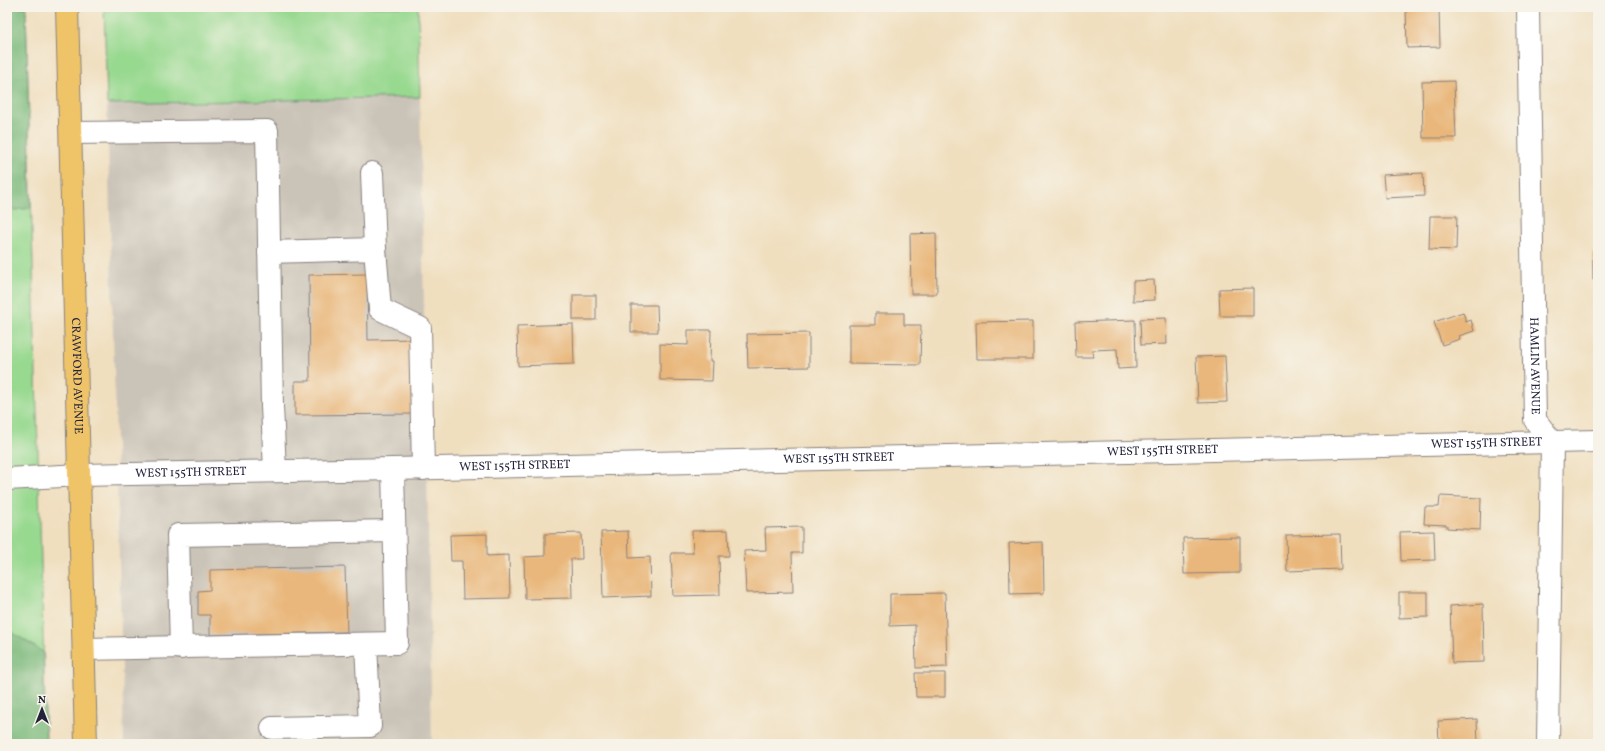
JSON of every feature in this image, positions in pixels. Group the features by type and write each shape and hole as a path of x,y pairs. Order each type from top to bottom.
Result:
{"main road":[{"name":"CRAWFORD AVENUE","path":"67,7 86,744"}],"street":[{"name":"HAMLIN AVENUE","path":"1528,7 1535,420 1552,442"},
{"path":"71,133 267,131 275,471"},
{"path":"372,173 375,249 380,309 420,328 423,469"},
{"path":"269,252 375,249"},
{"name":"WEST 155TH STREET","path":"7,479 275,471 423,469 1598,440"},
{"path":"1548,744 1552,442"},
{"path":"84,649 397,643 393,469"},
{"path":"181,648 178,535 394,531"},
{"path":"272,728 370,726 366,644"}],"shaded area":[{"path":"420,97 432,744 124,744 107,104"}],"green space":[{"path":"7,7 26,7 46,744 7,744"},
{"path":"7,7 26,7 31,208 7,211"},
{"path":"104,7 418,7 420,97 107,104"},
{"path":"7,629 43,652 46,744 7,744"}],"building":[{"path":"1406,7 1439,7 1440,47 1407,48"},
{"path":"1454,81 1456,138 1423,138 1422,82"},
{"path":"1423,173 1424,196 1385,198 1383,175"},
{"path":"1430,216 1457,216 1456,250 1429,249"},
{"path":"936,233 937,294 911,294 910,234"},
{"path":"1593,251 1598,251 1598,280 1593,280"},
{"path":"367,274 368,340 414,339 415,414 295,415 295,381 310,381 309,275"},
{"path":"1154,280 1155,300 1133,301 1133,281"},
{"path":"1253,288 1253,316 1220,316 1219,289"},
{"path":"573,295 596,295 596,320 573,320"},
{"path":"631,305 657,305 658,332 631,332"},
{"path":"1463,312 1466,322 1471,320 1474,331 1459,336 1460,339 1442,345 1434,322"},
{"path":"875,313 904,313 904,325 921,325 920,365 849,364 849,325 875,325"},
{"path":"1166,318 1167,344 1141,345 1140,319"},
{"path":"1135,320 1136,368 1118,369 1117,349 1092,350 1093,357 1076,357 1075,322"},
{"path":"1033,321 1033,359 977,359 976,322"},
{"path":"573,324 574,364 518,366 517,326"},
{"path":"688,330 711,330 710,361 713,361 712,381 660,380 660,344 688,345"},
{"path":"809,333 809,367 748,368 747,334"},
{"path":"1225,356 1227,402 1198,403 1196,357"},
{"path":"1440,496 1481,498 1480,530 1447,528 1447,525 1424,524 1425,507 1439,507"},
{"path":"802,527 802,553 792,553 793,592 746,593 744,551 766,550 765,528"},
{"path":"728,530 729,556 719,556 720,595 673,596 671,553 693,553 692,531"},
{"path":"628,531 629,558 650,557 651,596 603,598 601,532"},
{"path":"1434,531 1435,560 1401,561 1400,532"},
{"path":"581,533 582,559 571,559 572,598 525,599 524,557 545,556 545,534"},
{"path":"487,534 487,556 509,555 510,598 463,599 462,561 451,561 450,535"},
{"path":"1340,534 1341,569 1287,571 1286,535"},
{"path":"1240,537 1240,573 1184,574 1183,538"},
{"path":"1043,542 1044,593 1010,594 1009,543"},
{"path":"345,567 347,632 210,635 210,615 198,615 198,591 210,590 210,570"},
{"path":"1399,592 1428,592 1428,617 1399,618"},
{"path":"945,593 947,667 916,668 915,625 890,626 890,594"},
{"path":"1483,604 1484,662 1452,663 1450,606"},
{"path":"915,673 945,673 945,697 916,697"},
{"path":"1477,719 1478,744 1439,744 1438,721"}]}
